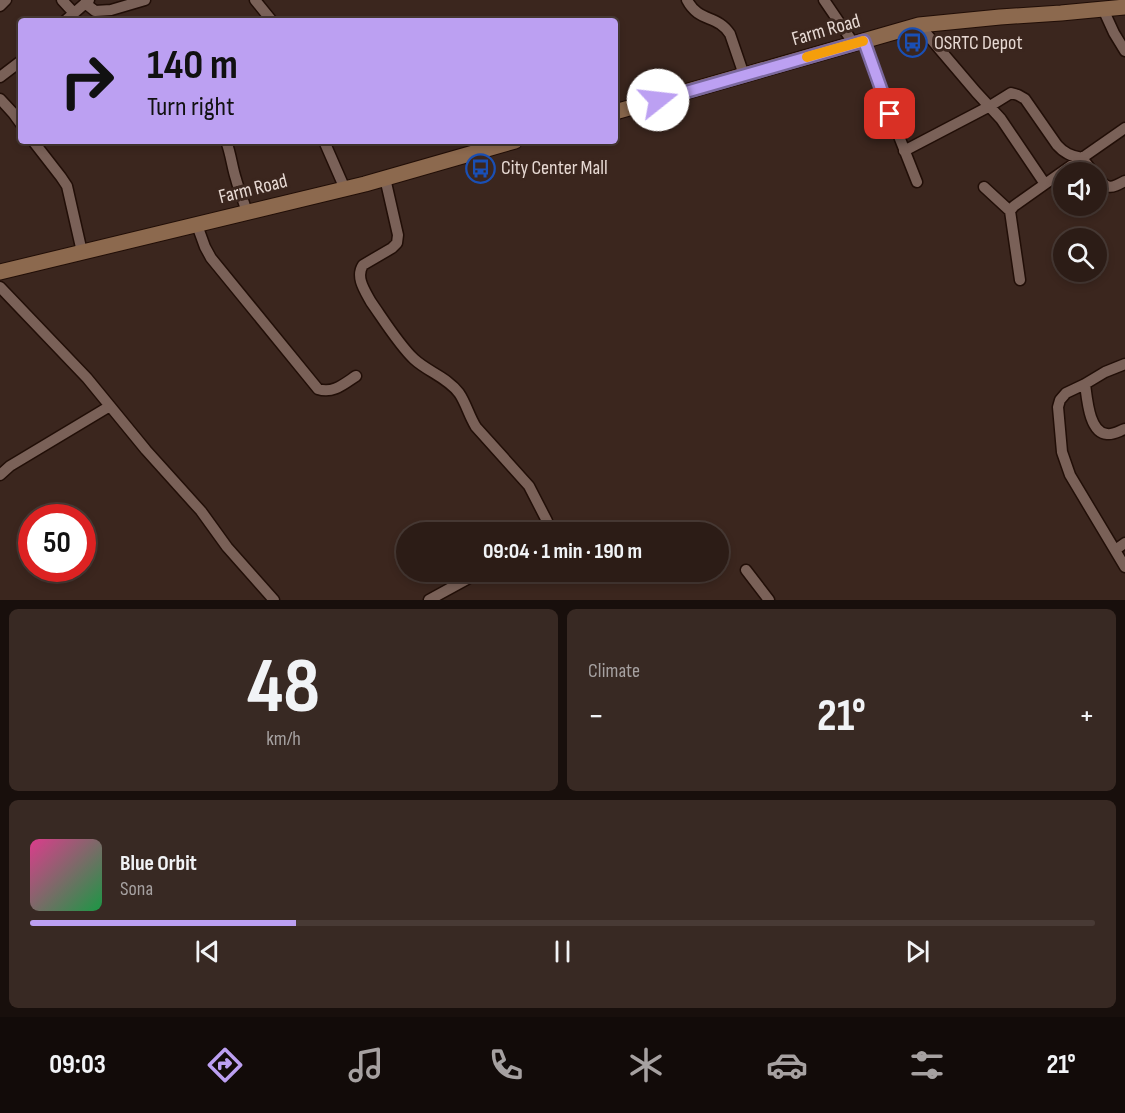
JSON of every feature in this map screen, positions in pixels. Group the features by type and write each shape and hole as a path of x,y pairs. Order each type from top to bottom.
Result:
{"main road":[{"name":"Farm Road","path":"618,111 919,25 1000,17 1059,7 1103,9 1121,5"},
{"name":"Farm Road","path":"0,272 345,189 504,144"}],"street":[{"path":"0,6 6,0"},
{"path":"62,0 74,12"},
{"path":"67,18 87,2 95,11 111,10 145,0"},
{"path":"255,0 270,18"},
{"path":"687,0 702,17 717,21 726,28 744,75"},
{"path":"824,0 859,42 876,78 917,182"},
{"path":"1103,9 1125,51"},
{"path":"919,25 976,92 1002,118 1045,184"},
{"path":"0,77 18,63"},
{"path":"904,151 1011,93 1025,99 1062,151 1070,156 1082,158 1085,162"},
{"path":"0,99 17,111"},
{"path":"1010,211 1125,128"},
{"path":"35,144 67,186 82,252"},
{"path":"227,144 246,213"},
{"path":"325,144 345,189"},
{"path":"385,178 398,235 397,243 360,269 366,294 414,359 448,381 460,395 476,427 529,486 547,522"},
{"path":"1107,187 1125,181"},
{"path":"984,188 1010,211 1020,280"},
{"path":"197,225 211,258 318,389 325,392 332,391 356,376"},
{"path":"0,287 87,378 201,511 227,547 274,600"},
{"path":"1125,364 1066,393 1058,407 1062,452 1070,475 1125,567"},
{"path":"1085,384 1089,411 1100,433 1113,434 1125,429"},
{"path":"0,475 10,466 110,406"},
{"path":"1115,550 1125,543"},
{"path":"746,570 769,600"},
{"path":"429,600 462,582"}],"slow traffic":[{"path":"807,57 863,41"}],"place":[{"name":"OSRTC Depot","path":"913,43"},
{"name":"City Center Mall","path":"480,168"}],"route":[{"path":"658,100 864,41 890,114"}]}
